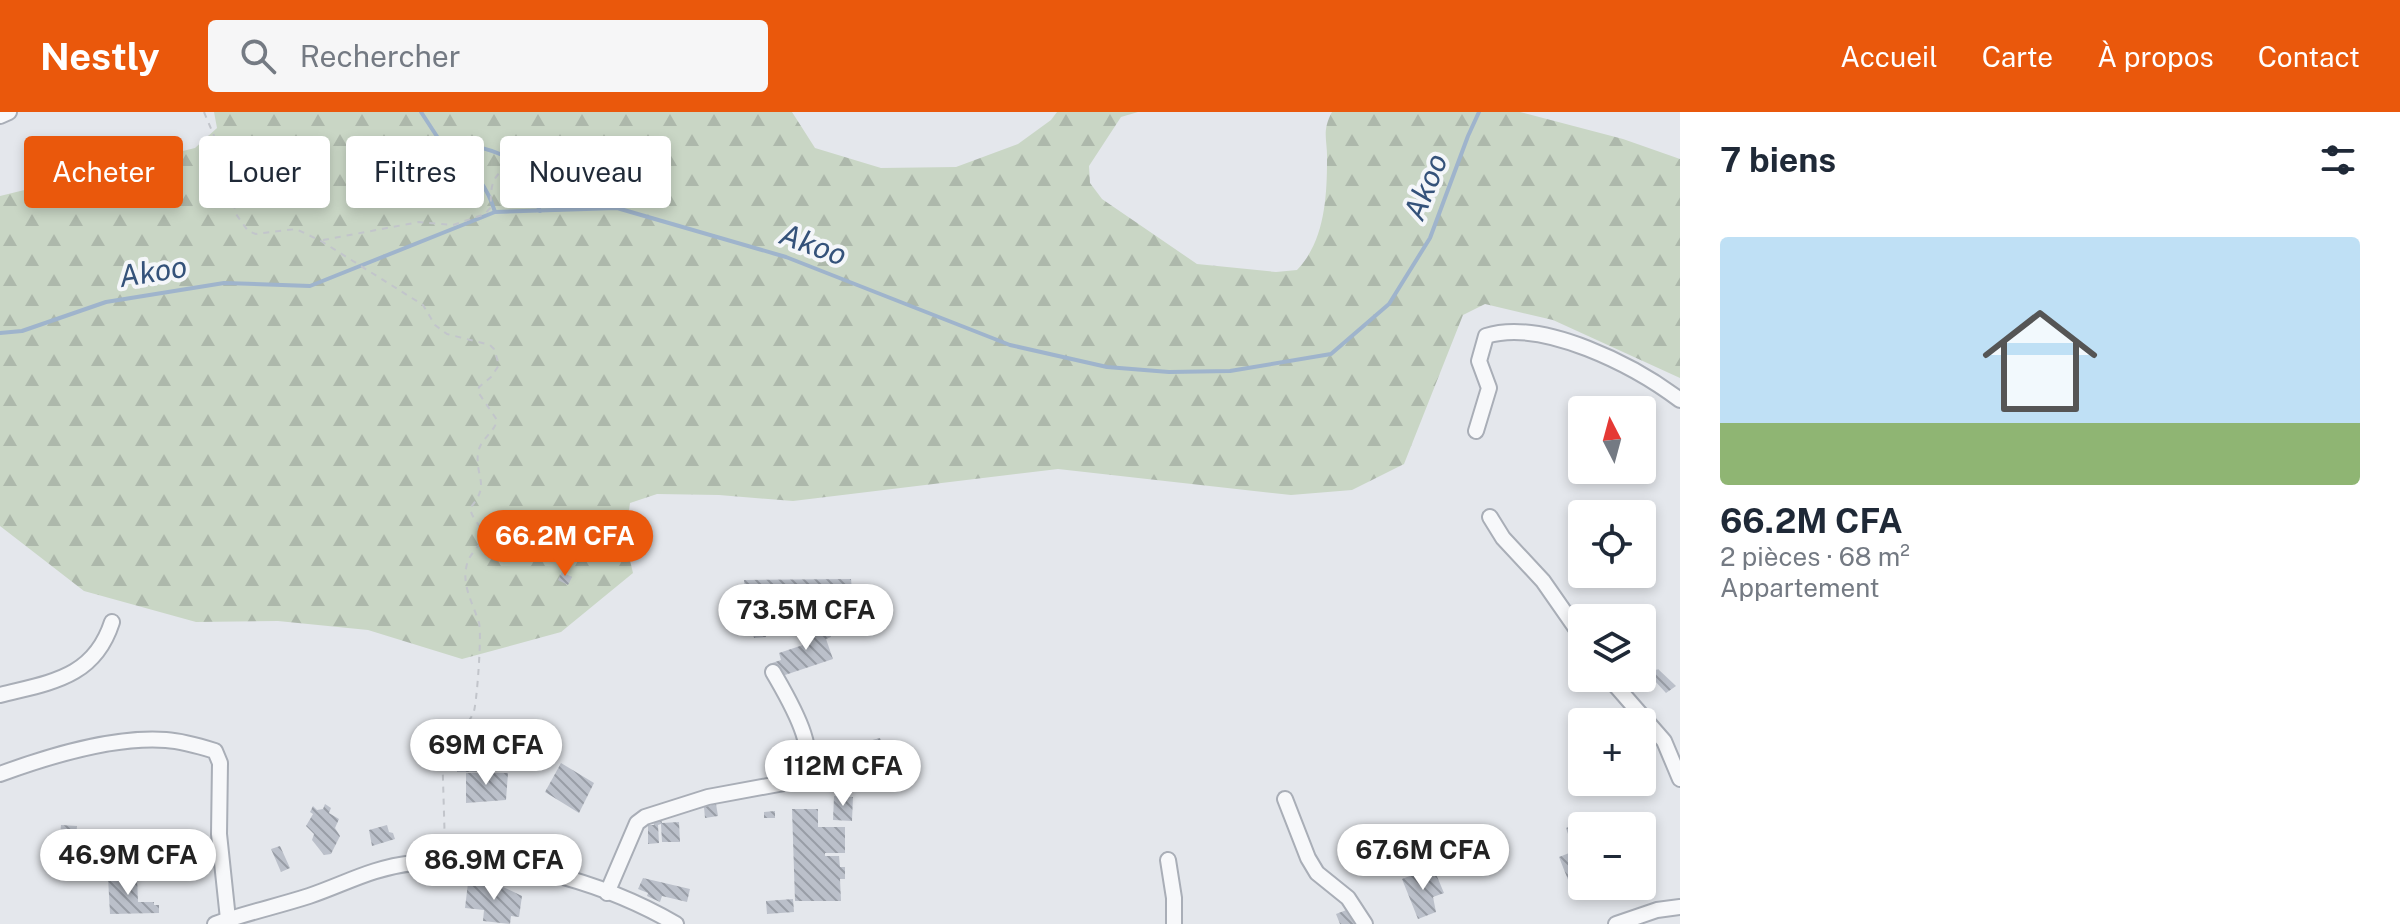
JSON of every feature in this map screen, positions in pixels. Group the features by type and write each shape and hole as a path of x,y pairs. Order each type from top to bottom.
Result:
{"street":[{"path":"0,116 9,112"},
{"path":"1476,431 1489,388 1479,361 1486,336 1503,331 1556,339 1606,355 1662,386 1680,400"},
{"path":"1490,517 1503,538 1543,581 1568,617"},
{"path":"0,695 56,681 92,661 105,642 112,622"},
{"path":"607,893 637,823 645,817 708,797 802,778 808,753 799,723 773,672"},
{"path":"1621,692 1664,741 1680,779"},
{"path":"0,774 44,758 121,742 165,740 215,751 220,763 222,922 311,895 358,875 446,860 535,869 639,905 676,924"},
{"path":"1285,799 1317,873 1348,898 1365,924"},
{"path":"1168,860 1174,898 1174,924"},
{"path":"1616,924 1657,910 1680,907"}],"path":[{"path":"204,112 223,157 240,223 248,231 256,234 296,229 321,241 423,305 435,325 447,334 490,345 494,349 499,365 478,392 497,420 478,452 483,484 479,498 470,508 472,517 482,527 484,538 467,560 464,580 480,627 474,711 461,730 443,741 442,746 446,860"},
{"path":"321,241 419,222 453,225 485,214 491,207 490,191 494,178 500,174"}],"green space":[{"path":"214,112 792,112 815,148 881,168 956,167 1018,144 1057,112 1138,112 1121,117 1089,166 1090,183 1102,199 1197,264 1276,272 1297,270 1318,233 1326,190 1326,131 1332,112 1520,112 1623,139 1680,159 1680,378 1553,320 1485,304 1463,315 1404,464 1352,490 1291,495 1058,469 793,501 657,494 630,503 625,540 633,573 561,632 462,659 368,630 278,621 196,622 84,591 0,526 0,196 24,190 24,208 183,208 183,151 199,144 199,208 330,208 330,136 208,136 217,128"}],"building":[{"path":"562,572 572,577 568,585 558,580"},
{"path":"851,579 854,613 817,617 816,603 808,603 808,607 746,605 744,580"},
{"path":"764,621 766,637 754,638 751,622"},
{"path":"827,624 831,637 826,639 833,659 779,677 772,663 781,660 779,653 803,645 800,632"},
{"path":"1656,669 1676,686 1666,693 1656,682"},
{"path":"880,738 883,748 856,756 853,745"},
{"path":"487,756 492,760 492,772 457,772 457,760 487,760"},
{"path":"561,763 594,783 579,813 545,792"},
{"path":"466,773 508,773 506,800 466,803"},
{"path":"834,796 853,797 852,821 833,820"},
{"path":"325,804 331,808 329,813 339,819 335,828 340,836 331,854 324,855 312,840 314,834 306,826 313,814 310,812 313,806 317,810 323,809"},
{"path":"716,804 718,816 705,818 704,807"},
{"path":"792,809 818,809 818,827 845,827 845,853 825,853 825,856 839,856 840,867 845,867 845,879 840,879 841,901 795,901"},
{"path":"775,811 775,818 764,818 764,812"},
{"path":"653,819 661,819 662,823 679,822 680,842 662,842 661,824 658,825 659,843 648,844 648,825 654,825"},
{"path":"61,825 77,826 76,838 82,838 82,843 108,844 107,879 62,875 63,847 59,847"},
{"path":"387,825 395,839 372,846 369,830"},
{"path":"280,846 290,868 281,872 271,849"},
{"path":"1568,853 1568,880 1559,857"},
{"path":"1433,867 1444,893 1433,897 1436,912 1418,919 1402,879"},
{"path":"137,876 138,902 154,902 154,905 159,905 159,913 110,914 108,877"},
{"path":"643,878 690,889 687,902 662,896 660,902 647,896 648,893 638,889"},
{"path":"468,883 501,886 522,896 519,917 511,916 510,924 483,921 484,910 465,908"},
{"path":"793,899 794,912 767,914 766,901"},
{"path":"1349,909 1355,924 1340,924 1336,914"}],"waterway":[{"path":"421,112 438,138 486,149 520,166 528,178 540,211"},
{"name":"Akoo","path":"0,333 22,331 106,302 224,283 310,286 495,212 617,208 786,257 1010,345 1107,367 1169,372 1230,371 1331,354 1389,304 1430,238 1479,112"},
{"path":"484,186 495,212"}]}
